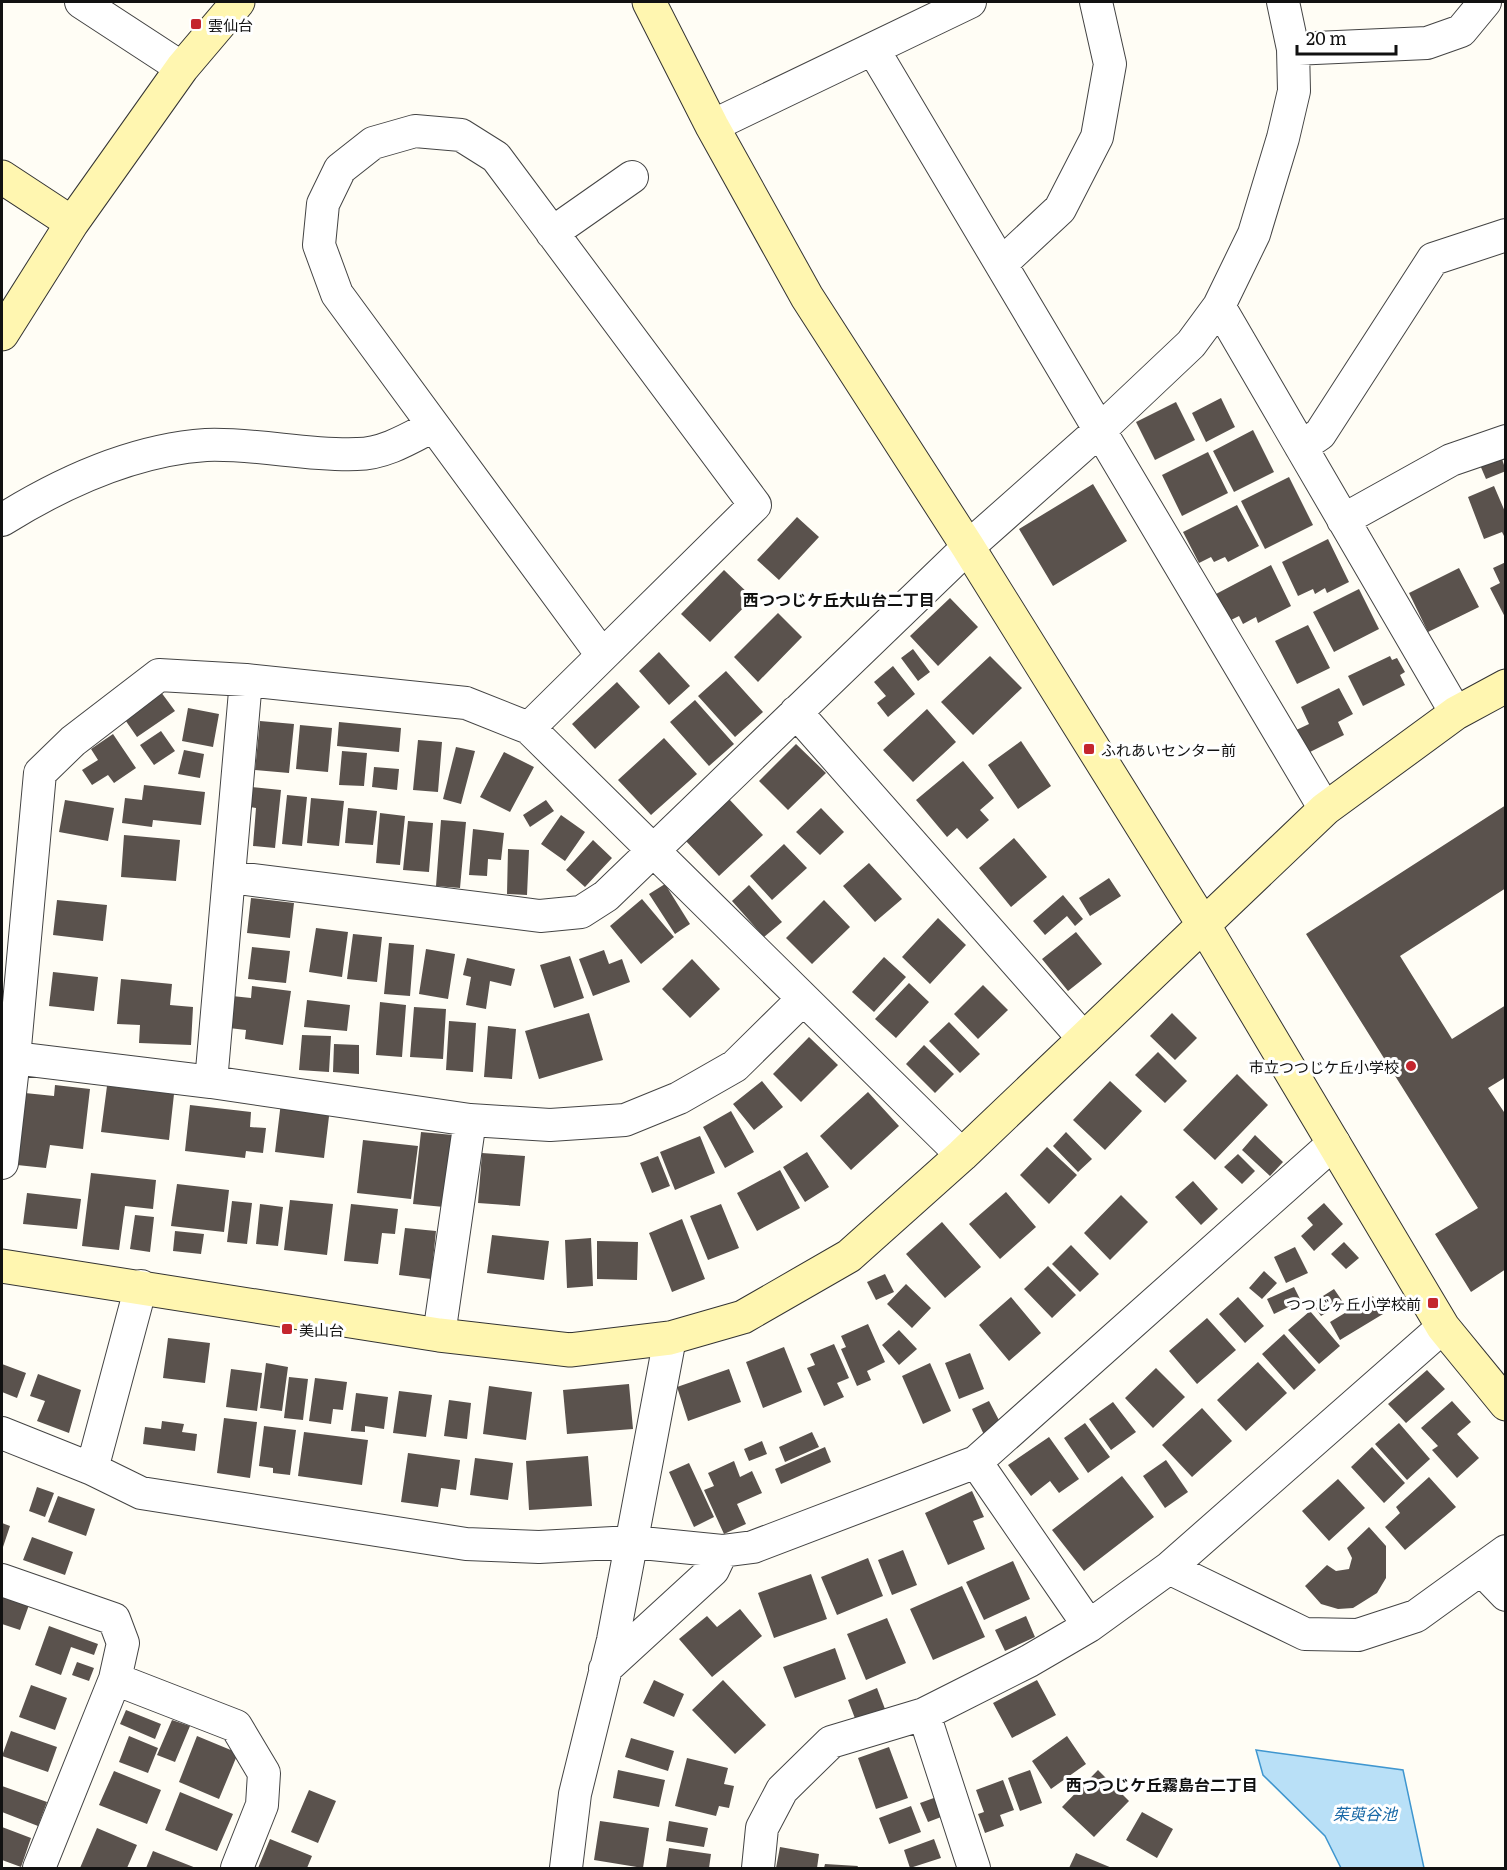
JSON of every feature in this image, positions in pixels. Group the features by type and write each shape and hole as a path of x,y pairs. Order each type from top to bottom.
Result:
{"street":[{"path":"81,2 182,68"},
{"path":"2,334 72,223 182,68 238,2"},
{"path":"649,2 712,126 807,297 968,547 1203,924 1443,1327 1506,1404"},
{"path":"712,126 970,2"},
{"path":"1001,264 1060,209 1097,137 1110,64 1096,2"},
{"path":"231,877 540,916 581,912 606,896 968,547 1100,430 1191,344 1219,306 1254,234 1283,138 1294,91 1293,50 1283,2"},
{"path":"1293,50 1427,43 1461,31 1480,5"},
{"path":"873,49 1325,809"},
{"path":"529,728 755,506 496,156 461,135 415,131 373,143 340,169 323,204 319,244 337,294 602,656"},
{"path":"2,177 72,223"},
{"path":"552,233 632,177"},
{"path":"1301,447 1320,434 1433,259 1506,235"},
{"path":"1219,306 1456,713"},
{"path":"2,520 44,494 127,459 204,446 258,445 282,450 359,454 400,444 434,426"},
{"path":"1343,520 1450,460 1506,441"},
{"path":"2,1162 14,1058 40,773 73,741 159,675 246,680 466,703 529,728 962,1155"},
{"path":"211,1082 231,877 246,680"},
{"path":"2,1266 141,1286 439,1335 570,1350 670,1338 742,1317 849,1256 962,1155 1325,809 1456,713 1506,686"},
{"path":"796,712 1084,1039"},
{"path":"14,1058 211,1082 470,1120 550,1125 624,1119 679,1098 735,1066 804,999"},
{"path":"439,1335 470,1120"},
{"path":"2,1433 92,1469 141,1492 466,1544 539,1547 632,1542 722,1551 753,1547 976,1462 1334,1143"},
{"path":"92,1469 141,1286"},
{"path":"758,1869 762,1828 782,1790 831,1742 924,1714 1029,1661 1089,1626 1169,1568 1443,1327"},
{"path":"566,1869 575,1794 605,1670 632,1542 670,1338"},
{"path":"976,1462 1089,1626"},
{"path":"605,1670 713,1570 722,1551"},
{"path":"1169,1568 1305,1634 1358,1635 1416,1616 1506,1551"},
{"path":"1480,1569 1506,1595"},
{"path":"2,1580 114,1619 123,1643 114,1679 39,1869"},
{"path":"114,1679 236,1726 264,1773 262,1805 237,1869"},
{"path":"924,1714 974,1869"}],"water":[{"name":"茱萸谷池","path":"1256,1750 1403,1770 1424,1868 1341,1868 1325,1836 1263,1775"}],"building":[{"path":"1221,398 1235,427 1206,442 1192,413"},
{"path":"1176,402 1195,440 1155,460 1136,422"},
{"path":"1253,430 1274,472 1234,492 1213,451"},
{"path":"1208,452 1228,493 1182,516 1162,475"},
{"path":"1501,456 1506,471 1486,479 1480,465"},
{"path":"1289,477 1313,525 1265,549 1241,501"},
{"path":"1093,484 1127,541 1053,586 1019,529"},
{"path":"1494,486 1506,514 1506,540 1502,532 1484,539 1468,497"},
{"path":"1237,505 1259,546 1228,562 1225,557 1214,562 1211,557 1199,563 1183,532"},
{"path":"797,517 819,537 779,580 757,560"},
{"path":"1328,539 1349,582 1327,593 1325,588 1315,594 1313,589 1298,596 1282,562"},
{"path":"1506,562 1506,619 1490,588 1500,583 1493,568"},
{"path":"1271,565 1291,606 1258,623 1256,617 1243,624 1239,616 1229,621 1216,594"},
{"path":"1459,568 1479,607 1428,632 1409,593"},
{"path":"724,570 753,598 710,642 681,614"},
{"path":"1359,589 1379,629 1334,652 1313,612"},
{"path":"950,598 978,627 938,666 910,636"},
{"path":"778,613 802,637 758,682 734,657"},
{"path":"1308,625 1330,668 1297,684 1275,641"},
{"path":"913,649 930,672 918,681 901,658"},
{"path":"659,652 690,686 669,705 639,671"},
{"path":"990,656 1022,688 973,735 941,702"},
{"path":"1390,656 1392,660 1397,658 1405,672 1400,675 1405,685 1363,706 1348,676"},
{"path":"893,666 915,694 888,717 877,703 886,696 874,682"},
{"path":"726,671 763,712 735,737 698,696"},
{"path":"617,682 640,707 595,749 572,724"},
{"path":"158,688 175,711 137,737 121,714"},
{"path":"1339,688 1353,714 1338,722 1344,735 1304,755 1292,732 1309,724 1301,707"},
{"path":"695,700 734,744 709,766 670,722"},
{"path":"188,708 219,714 213,747 182,741"},
{"path":"927,709 956,742 913,782 883,750"},
{"path":"260,721 294,724 289,773 255,770"},
{"path":"339,722 401,728 399,752 337,746"},
{"path":"300,725 332,728 328,772 296,769"},
{"path":"161,731 175,751 154,765 140,745"},
{"path":"113,734 136,768 114,783 108,775 92,785 82,770 98,760 91,749"},
{"path":"664,738 697,774 651,815 618,780"},
{"path":"418,740 442,742 438,792 413,790"},
{"path":"1021,741 1051,786 1018,809 988,765"},
{"path":"796,744 826,773 788,810 759,781"},
{"path":"456,747 475,751 461,804 443,799"},
{"path":"184,750 204,754 200,778 178,774"},
{"path":"342,751 367,753 364,786 339,785"},
{"path":"504,752 534,767 510,812 480,797"},
{"path":"963,761 994,798 980,810 989,820 967,839 957,828 947,837 916,800"},
{"path":"374,767 399,769 397,790 372,787"},
{"path":"144,785 205,792 201,825 153,820 152,827 122,823 125,798 142,800"},
{"path":"252,787 281,790 275,848 253,846 256,808 250,807"},
{"path":"287,795 307,797 302,846 282,844"},
{"path":"311,798 344,801 339,846 307,843"},
{"path":"729,799 763,835 719,876 685,840"},
{"path":"65,800 114,808 108,841 59,832"},
{"path":"546,800 554,811 530,827 523,815"},
{"path":"1506,805 1506,888 1400,956 1452,1039 1506,1005 1506,1077 1488,1088 1506,1115 1506,1269 1471,1292 1435,1234 1478,1208 1306,934"},
{"path":"348,808 377,811 373,845 345,843"},
{"path":"821,808 844,832 820,855 796,832"},
{"path":"380,813 405,816 400,865 376,863"},
{"path":"561,815 585,832 565,861 541,844"},
{"path":"441,820 466,822 460,888 436,886"},
{"path":"408,821 433,823 429,872 403,870"},
{"path":"473,829 504,833 501,860 488,859 487,876 469,875"},
{"path":"124,835 180,840 176,881 121,877"},
{"path":"1014,838 1047,877 1011,907 979,868"},
{"path":"593,840 612,858 585,887 566,870"},
{"path":"784,844 807,868 772,900 750,876"},
{"path":"508,849 529,850 527,895 507,894"},
{"path":"869,863 902,899 875,922 843,886"},
{"path":"1109,878 1121,896 1090,916 1079,898"},
{"path":"665,884 690,924 675,934 649,894"},
{"path":"749,885 782,922 764,937 732,901"},
{"path":"1063,895 1083,919 1075,926 1067,916 1045,935 1033,921"},
{"path":"251,898 294,903 290,938 247,933"},
{"path":"642,899 674,937 641,964 610,926"},
{"path":"57,900 107,905 103,941 53,935"},
{"path":"824,900 850,927 812,964 786,938"},
{"path":"938,918 966,945 930,984 902,957"},
{"path":"316,928 348,932 342,977 309,972"},
{"path":"1076,932 1102,964 1068,991 1042,959"},
{"path":"353,934 382,937 377,982 347,979"},
{"path":"389,943 414,945 410,996 384,994"},
{"path":"252,947 290,951 286,983 248,979"},
{"path":"426,949 455,954 448,999 419,994"},
{"path":"604,950 609,964 622,959 630,982 593,996 579,959"},
{"path":"570,956 584,998 554,1008 540,965"},
{"path":"884,957 906,977 874,1012 852,992"},
{"path":"467,958 515,969 511,986 490,981 486,1009 466,1005 471,977 463,975"},
{"path":"692,959 720,989 690,1018 662,989"},
{"path":"53,972 98,977 94,1011 49,1006"},
{"path":"121,979 172,984 170,1005 193,1007 191,1045 139,1043 140,1025 117,1024"},
{"path":"909,983 929,1002 896,1038 875,1019"},
{"path":"983,985 1008,1010 978,1039 954,1014"},
{"path":"252,986 291,991 283,1045 245,1039 246,1030 229,1028 232,996 251,998"},
{"path":"307,1000 350,1005 347,1031 304,1027"},
{"path":"380,1002 406,1005 402,1057 376,1055"},
{"path":"414,1007 446,1009 443,1059 410,1057"},
{"path":"589,1013 603,1060 539,1079 525,1031"},
{"path":"1172,1013 1197,1038 1175,1060 1150,1036"},
{"path":"449,1021 476,1023 473,1072 446,1070"},
{"path":"949,1022 980,1054 960,1073 929,1041"},
{"path":"488,1026 516,1029 512,1079 484,1077"},
{"path":"302,1035 331,1036 329,1072 299,1070"},
{"path":"809,1037 838,1065 801,1102 773,1074"},
{"path":"334,1044 359,1045 359,1074 333,1072"},
{"path":"924,1045 954,1074 935,1093 906,1064"},
{"path":"1158,1052 1187,1081 1165,1103 1135,1075"},
{"path":"1237,1074 1268,1105 1215,1160 1183,1130"},
{"path":"762,1081 783,1107 754,1130 733,1104"},
{"path":"1110,1081 1142,1111 1105,1150 1073,1120"},
{"path":"55,1085 90,1089 83,1149 50,1145 46,1168 17,1165 25,1093 54,1096"},
{"path":"107,1086 174,1094 169,1140 101,1132"},
{"path":"868,1092 899,1126 851,1170 820,1136"},
{"path":"281,1102 330,1108 324,1158 275,1152"},
{"path":"190,1105 251,1112 250,1127 266,1128 263,1153 246,1151 245,1158 185,1151"},
{"path":"731,1111 754,1152 725,1168 703,1127"},
{"path":"421,1132 453,1135 444,1207 413,1204"},
{"path":"1066,1132 1092,1159 1078,1172 1053,1146"},
{"path":"1255,1135 1283,1162 1270,1176 1242,1150"},
{"path":"700,1136 715,1173 675,1190 660,1152"},
{"path":"363,1140 418,1146 411,1199 357,1193"},
{"path":"1047,1147 1077,1175 1049,1204 1020,1175"},
{"path":"807,1152 829,1187 805,1202 783,1167"},
{"path":"482,1153 525,1156 520,1206 478,1203"},
{"path":"1238,1154 1255,1171 1242,1184 1224,1167"},
{"path":"658,1156 670,1186 652,1193 640,1163"},
{"path":"780,1170 800,1208 757,1231 737,1193"},
{"path":"91,1173 156,1180 153,1209 125,1206 119,1250 82,1246"},
{"path":"1193,1181 1218,1209 1201,1225 1175,1197"},
{"path":"177,1184 229,1190 224,1232 171,1226"},
{"path":"1006,1192 1036,1227 1000,1259 969,1224"},
{"path":"27,1193 81,1199 77,1229 23,1224"},
{"path":"1121,1195 1148,1222 1110,1260 1084,1233"},
{"path":"290,1200 333,1204 327,1255 284,1250"},
{"path":"232,1201 252,1203 247,1244 227,1242"},
{"path":"1324,1203 1343,1224 1314,1251 1301,1236 1313,1225 1307,1218"},
{"path":"260,1204 283,1207 278,1246 256,1244"},
{"path":"351,1204 398,1209 395,1234 382,1233 378,1264 344,1261"},
{"path":"721,1204 739,1248 708,1260 690,1216"},
{"path":"135,1215 154,1217 150,1252 130,1249"},
{"path":"682,1219 705,1279 672,1292 649,1233"},
{"path":"942,1222 981,1267 945,1298 906,1254"},
{"path":"405,1228 436,1231 431,1279 399,1275"},
{"path":"175,1231 204,1234 201,1254 173,1251"},
{"path":"492,1235 549,1241 544,1280 487,1273"},
{"path":"591,1238 593,1286 567,1288 565,1240"},
{"path":"597,1241 638,1242 637,1280 597,1279"},
{"path":"1344,1242 1359,1258 1346,1269 1331,1254"},
{"path":"1071,1245 1099,1274 1080,1292 1052,1264"},
{"path":"1295,1247 1308,1273 1286,1283 1274,1257"},
{"path":"1048,1266 1076,1295 1052,1318 1024,1289"},
{"path":"1264,1271 1277,1283 1262,1299 1249,1288"},
{"path":"885,1274 894,1292 876,1300 867,1282"},
{"path":"906,1284 931,1308 912,1328 887,1304"},
{"path":"1294,1287 1301,1301 1274,1314 1267,1299"},
{"path":"1334,1289 1343,1302 1321,1316 1312,1303"},
{"path":"1373,1296 1383,1314 1340,1340 1330,1322"},
{"path":"1011,1297 1041,1333 1009,1361 979,1325"},
{"path":"1238,1297 1264,1326 1245,1343 1219,1314"},
{"path":"1310,1311 1340,1346 1319,1364 1288,1330"},
{"path":"1207,1318 1236,1350 1197,1384 1169,1351"},
{"path":"868,1324 885,1362 867,1371 871,1380 857,1386 841,1349 846,1347 841,1336"},
{"path":"899,1330 917,1349 899,1365 882,1345"},
{"path":"1284,1334 1316,1370 1294,1390 1262,1354"},
{"path":"168,1338 210,1343 205,1383 163,1378"},
{"path":"834,1344 849,1378 837,1383 844,1397 824,1406 807,1368 815,1365 810,1354"},
{"path":"784,1347 802,1392 763,1408 746,1362"},
{"path":"970,1353 984,1389 959,1399 945,1363"},
{"path":"1258,1362 1287,1393 1246,1431 1217,1400"},
{"path":"266,1363 288,1367 282,1411 260,1408"},
{"path":"930,1363 951,1411 923,1424 902,1376"},
{"path":"2,1364 26,1373 17,1398 2,1392"},
{"path":"1156,1368 1185,1397 1153,1428 1125,1398"},
{"path":"231,1369 262,1373 257,1411 226,1407"},
{"path":"729,1369 741,1402 688,1421 677,1387"},
{"path":"1427,1370 1445,1389 1406,1423 1388,1404"},
{"path":"38,1374 81,1390 69,1433 37,1421 45,1401 30,1396"},
{"path":"289,1377 308,1379 303,1420 284,1418"},
{"path":"315,1378 347,1382 343,1410 333,1409 331,1424 309,1421"},
{"path":"629,1384 633,1429 567,1434 563,1390"},
{"path":"489,1386 532,1392 526,1440 483,1434"},
{"path":"399,1391 432,1395 426,1437 393,1433"},
{"path":"356,1393 388,1397 384,1429 365,1426 365,1432 351,1431"},
{"path":"449,1400 471,1403 467,1439 444,1436"},
{"path":"989,1401 1003,1428 985,1437 972,1409"},
{"path":"1452,1401 1471,1422 1457,1434 1479,1458 1457,1478 1432,1450 1438,1446 1421,1428"},
{"path":"1113,1402 1136,1432 1111,1450 1089,1419"},
{"path":"1202,1408 1232,1441 1192,1477 1162,1445"},
{"path":"224,1418 257,1422 250,1478 217,1473"},
{"path":"162,1421 184,1424 182,1432 197,1434 195,1451 143,1444 145,1427 161,1429"},
{"path":"1085,1423 1110,1457 1088,1473 1064,1438"},
{"path":"1399,1423 1430,1459 1407,1480 1375,1444"},
{"path":"264,1426 296,1430 290,1475 273,1473 273,1468 259,1466"},
{"path":"304,1432 368,1440 362,1485 298,1476"},
{"path":"812,1432 819,1447 785,1462 779,1447"},
{"path":"1049,1437 1079,1479 1059,1493 1050,1481 1031,1496 1008,1465"},
{"path":"762,1441 767,1454 749,1461 744,1449"},
{"path":"825,1447 831,1462 781,1484 775,1469"},
{"path":"1372,1447 1405,1483 1384,1503 1351,1467"},
{"path":"408,1453 460,1460 456,1490 441,1488 438,1507 401,1502"},
{"path":"588,1456 592,1506 529,1510 526,1461"},
{"path":"475,1458 513,1463 508,1500 470,1495"},
{"path":"1166,1460 1188,1492 1165,1508 1143,1476"},
{"path":"734,1461 740,1477 752,1471 762,1493 737,1504 746,1524 724,1534 704,1490 714,1486 708,1473"},
{"path":"689,1463 714,1517 694,1527 669,1472"},
{"path":"1122,1476 1154,1517 1084,1571 1052,1530"},
{"path":"1429,1477 1456,1507 1405,1550 1385,1527 1400,1513 1396,1507"},
{"path":"1338,1479 1365,1508 1329,1541 1302,1511"},
{"path":"37,1487 54,1493 45,1517 29,1511"},
{"path":"972,1491 984,1517 973,1521 985,1549 948,1565 925,1513"},
{"path":"58,1496 95,1509 86,1536 48,1522"},
{"path":"2,1523 10,1526 2,1550"},
{"path":"1369,1527 1386,1546 1386,1578 1377,1593 1353,1608 1338,1609 1321,1604 1305,1586 1327,1565 1336,1571 1349,1569 1352,1558 1347,1548"},
{"path":"32,1537 73,1552 65,1575 23,1560"},
{"path":"903,1550 917,1585 892,1595 878,1560"},
{"path":"868,1558 883,1596 837,1615 821,1577"},
{"path":"1013,1561 1030,1599 984,1620 966,1582"},
{"path":"811,1574 827,1619 774,1638 758,1593"},
{"path":"962,1586 985,1637 933,1660 910,1609"},
{"path":"2,1595 29,1605 20,1630 2,1624"},
{"path":"740,1609 762,1636 712,1677 679,1639 707,1616 717,1627"},
{"path":"1026,1616 1035,1637 1005,1651 995,1630"},
{"path":"887,1618 906,1663 866,1680 847,1634"},
{"path":"49,1626 98,1644 94,1655 71,1647 61,1675 35,1665"},
{"path":"835,1648 846,1679 795,1698 783,1667"},
{"path":"77,1662 94,1668 89,1681 72,1675"},
{"path":"654,1680 684,1694 674,1717 643,1703"},
{"path":"723,1680 766,1725 735,1754 692,1710"},
{"path":"1037,1680 1056,1715 1012,1738 993,1703"},
{"path":"31,1685 67,1698 55,1730 19,1717"},
{"path":"877,1688 885,1709 856,1721 848,1700"},
{"path":"126,1710 161,1724 155,1739 120,1724"},
{"path":"172,1720 190,1726 175,1762 157,1755"},
{"path":"11,1731 57,1747 48,1772 2,1756"},
{"path":"129,1736 158,1748 148,1773 119,1762"},
{"path":"197,1736 238,1753 219,1799 179,1782"},
{"path":"1067,1736 1086,1764 1051,1789 1032,1761"},
{"path":"631,1738 674,1751 668,1771 625,1757"},
{"path":"889,1747 908,1798 876,1809 858,1758"},
{"path":"687,1758 728,1768 724,1784 734,1786 729,1808 719,1806 716,1816 675,1806"},
{"path":"618,1770 665,1780 659,1807 613,1798"},
{"path":"1030,1770 1042,1803 1020,1811 1008,1778"},
{"path":"1098,1770 1129,1801 1094,1837 1062,1807"},
{"path":"114,1771 161,1790 147,1824 99,1805"},
{"path":"1003,1780 1014,1810 1000,1815 1004,1826 985,1833 978,1814 984,1812 976,1790"},
{"path":"2,1786 47,1802 38,1826 2,1812"},
{"path":"309,1790 336,1801 318,1843 291,1832"},
{"path":"180,1792 233,1814 217,1851 165,1830"},
{"path":"942,1795 949,1814 928,1822 920,1803"},
{"path":"911,1806 921,1832 889,1844 879,1818"},
{"path":"1142,1812 1173,1829 1157,1858 1126,1840"},
{"path":"600,1821 649,1828 643,1868 594,1860"},
{"path":"669,1821 708,1828 704,1847 666,1841"},
{"path":"2,1827 31,1838 21,1867 2,1860"},
{"path":"97,1828 137,1845 127,1868 80,1868"},
{"path":"270,1839 312,1856 307,1868 258,1868"},
{"path":"934,1839 941,1858 910,1868 904,1850"},
{"path":"780,1847 819,1854 817,1868 776,1868"},
{"path":"669,1848 711,1854 709,1868 666,1868"},
{"path":"153,1851 196,1868 146,1868"},
{"path":"1076,1853 1112,1868 1069,1868"},
{"path":"825,1864 858,1866 857,1868 824,1868"}],"place":[{"name":"雲仙台","path":"196,24"},
{"name":"ふれあいセンター前","path":"1089,749"},
{"name":"市立つつじケ丘小学校","path":"1411,1066"},
{"name":"つつじヶ丘小学校前","path":"1433,1303"},
{"name":"美山台","path":"287,1329"}],"district":[{"name":"西つつじケ丘大山台二丁目","path":"839,599"},
{"name":"西つつじケ丘霧島台二丁目","path":"1162,1784"}]}
